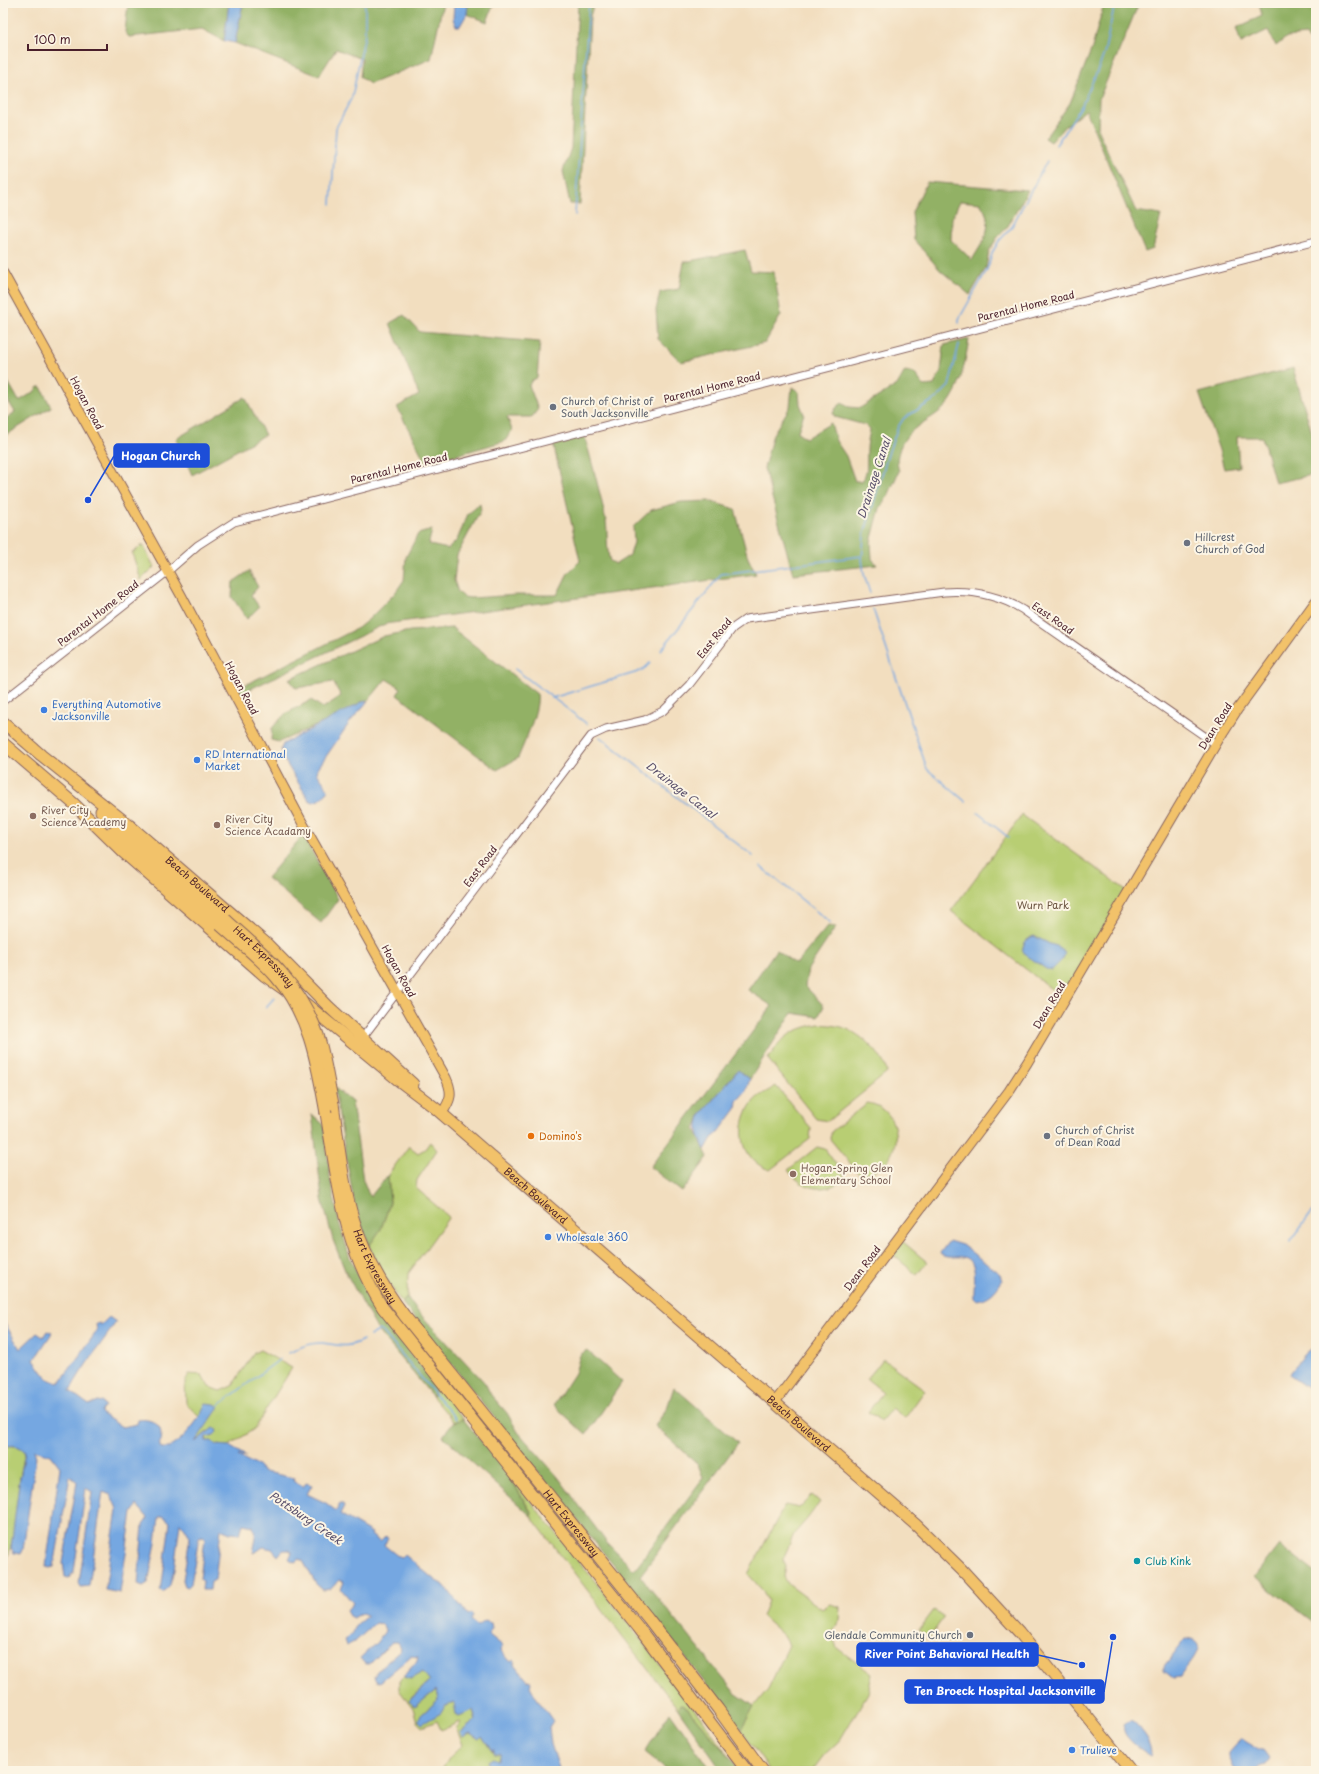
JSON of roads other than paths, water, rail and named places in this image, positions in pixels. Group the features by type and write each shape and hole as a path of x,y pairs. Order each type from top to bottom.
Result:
{"highway":[{"name":"Beach Boulevard","path":"3,722 40,754 130,825 262,940 292,968 360,1042"},
{"name":"Beach Boulevard","path":"3,742 73,803 123,852 265,976 398,1070 438,1110 916,1526 962,1570 1028,1642 1131,1771"},
{"name":"Hart Expressway","path":"40,754 222,922 270,970 296,1004 313,1046 341,1204 347,1228 362,1270 383,1308 647,1638 747,1771"},
{"name":"Hart Expressway","path":"73,803 124,842 279,968 301,998 320,1043 333,1104 346,1188 353,1221 368,1259 383,1286 409,1322 675,1653 763,1771"}],"main road":[{"name":"Hogan Road","path":"3,273 302,822 450,1086 451,1097 438,1110"},
{"name":"Dean Road","path":"775,1402 1009,1091 1237,710 1316,601"}],"street":[{"name":"Parental Home Road","path":"3,701 212,535 234,522 1316,241"},
{"name":"East Road","path":"360,1042 591,736 606,729 645,720 662,711 689,685 733,628 746,618 944,592 967,592 989,595 1005,600 1023,610 1216,744"}],"water":[{"path":"229,3 243,3 235,43 224,41"},
{"path":"454,3 468,3 467,14 460,26 456,26 453,19"},
{"path":"368,701 350,722 318,768 317,773 328,789 326,794 316,801 313,802 309,800 283,758 281,749 283,744 362,702"},
{"path":"1034,936 1057,946 1065,952 1063,959 1052,970 1046,969 1023,953 1025,942"},
{"path":"738,1070 750,1079 746,1091 737,1101 736,1109 718,1133 712,1138 705,1150 698,1132 698,1124 701,1114"},
{"path":"949,1241 962,1245 1000,1274 1002,1281 991,1294 981,1299 976,1300 974,1298 974,1268 972,1263 963,1257 946,1257 940,1253"},
{"name":"Pottsburg Creek","path":"109,1317 116,1322 86,1364 70,1391 89,1405 98,1401 102,1402 105,1407 101,1411 102,1414 122,1427 137,1424 138,1420 149,1420 156,1424 161,1433 160,1447 165,1448 176,1443 187,1433 200,1415 206,1403 215,1404 218,1406 218,1409 195,1442 213,1428 216,1429 217,1432 214,1435 206,1437 206,1441 212,1441 216,1445 229,1446 246,1456 238,1456 258,1466 263,1472 294,1478 293,1481 303,1487 306,1483 312,1485 307,1494 326,1503 336,1511 340,1504 343,1504 344,1506 340,1514 372,1533 371,1535 380,1542 386,1536 388,1539 384,1545 399,1557 402,1558 405,1555 436,1581 444,1585 468,1615 471,1613 473,1616 471,1620 478,1626 485,1621 491,1623 492,1628 488,1634 503,1646 500,1650 511,1662 513,1660 515,1662 514,1664 528,1681 530,1680 532,1691 553,1721 549,1727 551,1744 560,1771 492,1771 488,1761 493,1758 498,1760 501,1753 494,1753 494,1750 491,1750 482,1736 479,1739 470,1733 463,1737 460,1733 476,1720 473,1710 459,1716 456,1714 454,1703 445,1706 441,1713 422,1724 418,1720 420,1716 438,1700 436,1690 415,1707 409,1701 430,1681 423,1672 410,1679 404,1677 418,1657 411,1656 380,1682 376,1681 374,1677 377,1671 401,1650 398,1642 392,1642 370,1664 365,1664 360,1658 377,1642 385,1631 382,1624 375,1623 356,1641 346,1646 344,1640 353,1633 356,1625 367,1616 363,1613 353,1618 349,1616 346,1611 353,1603 341,1589 344,1582 339,1580 331,1589 323,1590 316,1584 303,1561 299,1559 295,1562 289,1559 292,1552 289,1550 283,1550 278,1556 272,1549 263,1547 253,1553 256,1538 253,1526 243,1524 240,1534 230,1533 221,1529 215,1580 211,1582 210,1590 202,1590 203,1581 200,1579 205,1538 202,1536 199,1537 191,1584 188,1587 185,1586 183,1580 190,1537 180,1523 174,1570 170,1585 163,1592 160,1590 170,1522 163,1516 159,1517 156,1543 148,1583 143,1586 138,1584 143,1525 148,1518 137,1505 132,1513 120,1593 105,1590 117,1509 111,1495 103,1492 89,1586 81,1587 79,1583 92,1492 86,1488 74,1571 69,1578 65,1577 63,1563 77,1482 70,1476 54,1567 49,1568 46,1566 60,1467 51,1455 34,1450 36,1457 23,1550 21,1554 14,1553 11,1548 19,1483 25,1452 22,1448 17,1446 8,1446 3,1441 3,1430 5,1431 7,1427 3,1420 3,1320 20,1349 37,1333 43,1337 47,1331 52,1333 34,1360 47,1378 58,1383 61,1381 97,1331 96,1324 100,1323 101,1325"},
{"path":"1316,1347 1316,1397 1310,1390 1289,1375 1306,1353"},
{"path":"1186,1638 1194,1640 1198,1644 1198,1649 1192,1661 1180,1677 1173,1678 1164,1671 1164,1666"},
{"path":"1130,1720 1141,1729 1146,1737 1152,1750 1151,1756 1133,1743 1125,1734 1124,1725"},
{"path":"1242,1738 1260,1750 1263,1750 1269,1758 1265,1764 1259,1766 1255,1771 1235,1771 1229,1757 1229,1753"}],"waterway":[{"path":"331,204 336,128 352,97 365,34 365,3"},
{"path":"575,215 589,3"},
{"name":"Drainage Canal","path":"1056,145 1082,105 1099,67 1104,54 1115,3"},
{"name":"Drainage Canal","path":"959,323 959,319 987,270 993,251 999,241 1011,228 1047,161"},
{"name":"Drainage Canal","path":"870,593 864,574 862,559 864,535 889,451 898,427 904,418 937,398 949,386 959,344"},
{"path":"661,650 721,574 862,556"},
{"name":"Drainage Canal","path":"873,609 927,769 966,802"},
{"path":"552,698 638,672 650,663"},
{"name":"Drainage Canal","path":"515,669 587,724"},
{"name":"Drainage Canal","path":"600,737 753,856"},
{"path":"978,813 1008,837"},
{"name":"Drainage Canal","path":"761,867 831,923"},
{"path":"266,1007 274,998"},
{"name":"Drainage Canal","path":"1290,1242 1316,1207"},
{"path":"370,1336 380,1330 383,1332 456,1419"},
{"path":"289,1353 313,1343 352,1345 363,1340"},
{"path":"218,1406 280,1359"}],"place":[{"name":"Church of Christ of South Jacksonville","path":"553,407"},
{"name":"Hogan Church","path":"88,500"},
{"name":"Hillcrest Church of God","path":"1187,543"},
{"name":"Everything Automotive Jacksonville","path":"44,710"},
{"name":"RD International Market","path":"197,760"},
{"name":"River City Science Academy","path":"33,816"},
{"name":"River City Science Acadamy","path":"217,825"},
{"name":"Domino's","path":"531,1136"},
{"name":"Church of Christ of Dean Road","path":"1047,1136"},
{"name":"Hogan-Spring Glen Elementary School","path":"793,1174"},
{"name":"Wholesale 360","path":"548,1237"},
{"name":"Club Kink","path":"1137,1561"},
{"name":"Glendale Community Church","path":"970,1635"},
{"name":"Ten Broeck Hospital Jacksonville","path":"1113,1637"},
{"name":"River Point Behavioral Health","path":"1082,1665"},
{"name":"Trulieve","path":"1072,1750"}],"park label":[{"name":"Wurn Park","path":"1043,905"}]}
